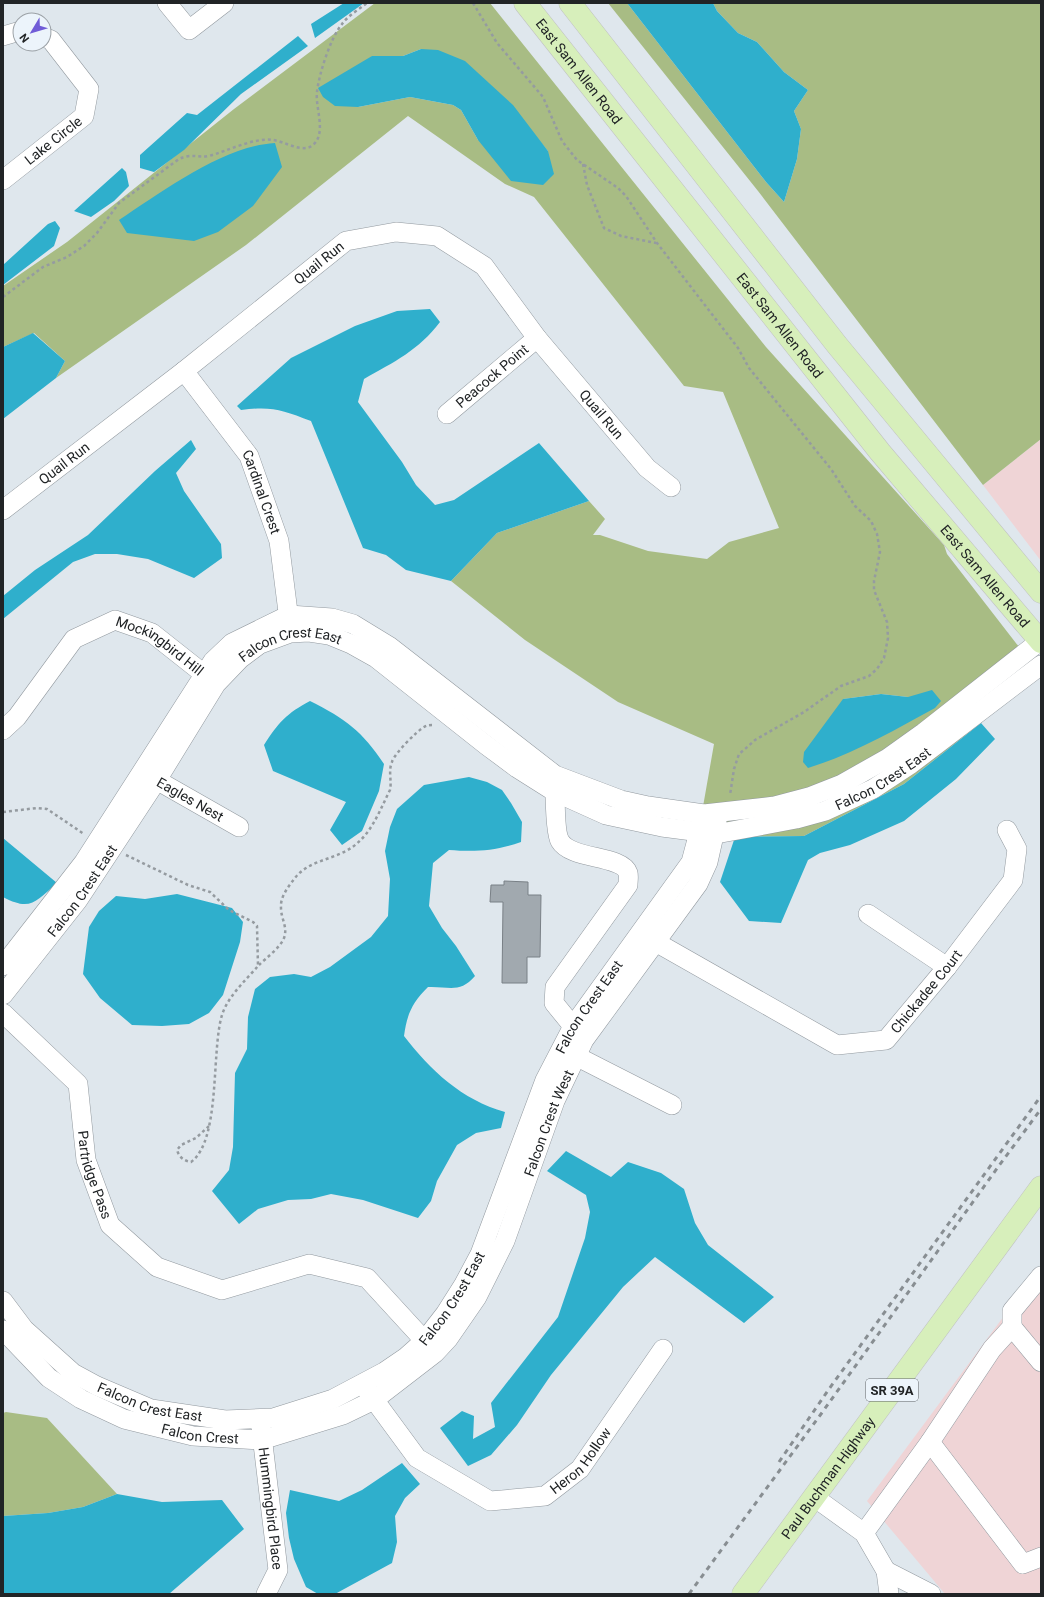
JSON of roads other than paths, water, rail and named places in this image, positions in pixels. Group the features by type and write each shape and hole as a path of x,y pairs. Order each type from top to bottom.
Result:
{"main road":[{"name":"East Sam Allen Road","path":"525,3 880,452 1040,641"},
{"path":"570,3 837,345 1041,592"},
{"name":"Paul Buchman Highway","path":"743,1594 1041,1187"}],"street":[{"path":"167,3 189,30 224,3"},
{"name":"Lake Circle","path":"3,180 84,116 89,89 52,41"},
{"name":"Quail Run","path":"3,510 184,371 346,241 396,232 437,236 484,266 537,338 647,468 671,487"},
{"name":"Peacock Point","path":"447,414 537,338"},
{"name":"Cardinal Crest","path":"184,371 249,456 279,541 290,624"},
{"name":"Falcon Crest East","path":"3,995 70,912 105,844 210,679 213,661 232,643 290,624 332,618 353,624 389,646 461,724 516,768 555,784 621,800 648,806 715,813 775,806 809,797 892,766 1041,664"},
{"name":"Mockingbird Hill","path":"3,730 17,717 74,639 115,620 152,633 210,679"},
{"name":"Falcon Crest East","path":"422,683 555,784 606,815 662,828 707,833 796,819 825,811 873,789 923,733 1040,641"},
{"name":"Eagles Nest","path":"149,776 239,827"},
{"path":"555,784 557,833 560,842 584,855 622,865 628,873 628,885 555,987 554,1003 579,1033"},
{"name":"Falcon Crest West","path":"374,1400 430,1346 448,1339 477,1297 505,1241 503,1219 555,1100 569,1053 579,1033 649,938 698,884 708,862 707,833 715,813"},
{"name":"Chickadee Court","path":"649,938 837,1045 886,1040 946,967 1013,880 1017,849 1007,830"},
{"name":"Falcon Crest East","path":"3,966 84,862 105,844"},
{"path":"54,901 70,912"},
{"path":"868,914 946,967"},
{"name":"Partridge Pass","path":"3,1013 78,1084 86,1160 110,1225 157,1267 222,1290 310,1264 367,1278 430,1346"},
{"path":"569,1053 672,1105"},
{"path":"1041,1276 1012,1311 1012,1327 1041,1362"},
{"name":"Falcon Crest East","path":"3,1301 7,1323 24,1329 73,1373 97,1386 151,1409 225,1420 273,1418 333,1399 363,1384 406,1357 430,1346"},
{"name":"Falcon Crest","path":"7,1323 49,1378 81,1399 124,1418 193,1436 262,1440 342,1416 374,1400"},
{"path":"864,1533 930,1442 992,1349 1012,1327"},
{"name":"Heron Hollow","path":"363,1384 417,1458 490,1501 545,1496 580,1469 663,1349"},
{"path":"124,1418 132,1400"},
{"name":"Hummingbird Place","path":"260,1419 278,1570 266,1594"},
{"path":"930,1442 1023,1564 1041,1558"},
{"path":"814,1498 864,1533 886,1571 888,1594"},
{"path":"886,1571 931,1594"}],"water":[{"path":"344,3 364,3 315,38 311,24"},
{"path":"627,3 713,3 717,11 738,33 757,42 784,72 808,90 794,111 801,129 797,159 784,202 766,182"},
{"path":"298,36 308,46 241,94 184,150 154,172 140,168 140,155 187,113 197,115"},
{"path":"421,49 438,50 465,61 513,105 548,151 554,174 543,185 511,181 478,140 461,110 453,105 410,97 358,107 335,106 323,97 318,88 372,56 403,56"},
{"path":"275,143 282,167 253,206 218,232 194,241 127,233 119,220 174,184 214,161 235,152 255,146"},
{"path":"122,168 126,172 129,186 114,201 91,217 74,211"},
{"path":"55,221 60,228 54,246 3,285 3,265 48,224"},
{"path":"430,309 440,322 415,348 396,361 364,379 358,402 402,462 416,485 435,505 454,500 539,443 589,501 497,533 451,581 406,570 386,555 363,548 311,421 277,410 261,408 241,410 237,406 291,358 355,326 397,311"},
{"path":"33,333 65,361 56,378 3,419 3,347"},
{"path":"191,440 196,449 176,473 184,491 221,544 222,558 194,578 148,559 117,554 95,554 73,562 3,619 3,596 35,570 88,535 155,471"},
{"path":"932,690 941,701 935,708 841,756 808,768 803,762 804,752 843,699 881,694 908,697"},
{"path":"310,701 334,714 352,727 368,743 384,764 379,791 362,831 342,845 330,830 346,802 273,771 264,745 289,714"},
{"path":"981,723 995,739 956,779 904,821 850,845 820,853 808,860 781,923 749,921 720,882 735,837 804,836 904,784"},
{"path":"469,777 487,782 502,790 522,822 521,842 485,850 449,850 433,863 429,906 442,928 456,946 475,976 469,982 459,987 428,987 411,1009 404,1036 436,1072 461,1092 489,1107 505,1112 501,1128 476,1133 457,1145 437,1181 431,1201 418,1218 363,1200 331,1194 311,1199 288,1200 258,1209 239,1224 212,1191 229,1170 233,1147 235,1073 247,1049 248,1017 255,989 270,977 294,974 311,977 330,967 371,937 388,916 390,879 385,851 390,827 397,809 424,785"},
{"path":"3,838 57,883 44,895 33,902 20,904 3,897"},
{"path":"177,894 232,908 243,922 240,942 223,995 209,1013 189,1024 162,1026 132,1025 100,998 83,974 89,927 99,911 116,896 145,899"},
{"path":"566,1151 611,1177 628,1162 661,1173 684,1189 695,1223 708,1245 774,1297 744,1323 655,1257 623,1287 551,1375 517,1425 491,1455 468,1466 440,1428 462,1411 474,1416 473,1439 495,1427 491,1403 558,1317 585,1238 590,1212 586,1195 547,1171"},
{"path":"402,1463 420,1484 405,1498 395,1516 397,1542 392,1563 335,1594 318,1594 306,1587 294,1559 289,1538 286,1513 290,1490 339,1501 362,1490"},
{"path":"117,1494 162,1502 222,1500 244,1529 169,1594 3,1594 3,1516 48,1513 83,1507"}],"railway":[{"path":"779,1462 829,1389 1041,1096"},
{"path":"689,1594 1041,1109"}]}
